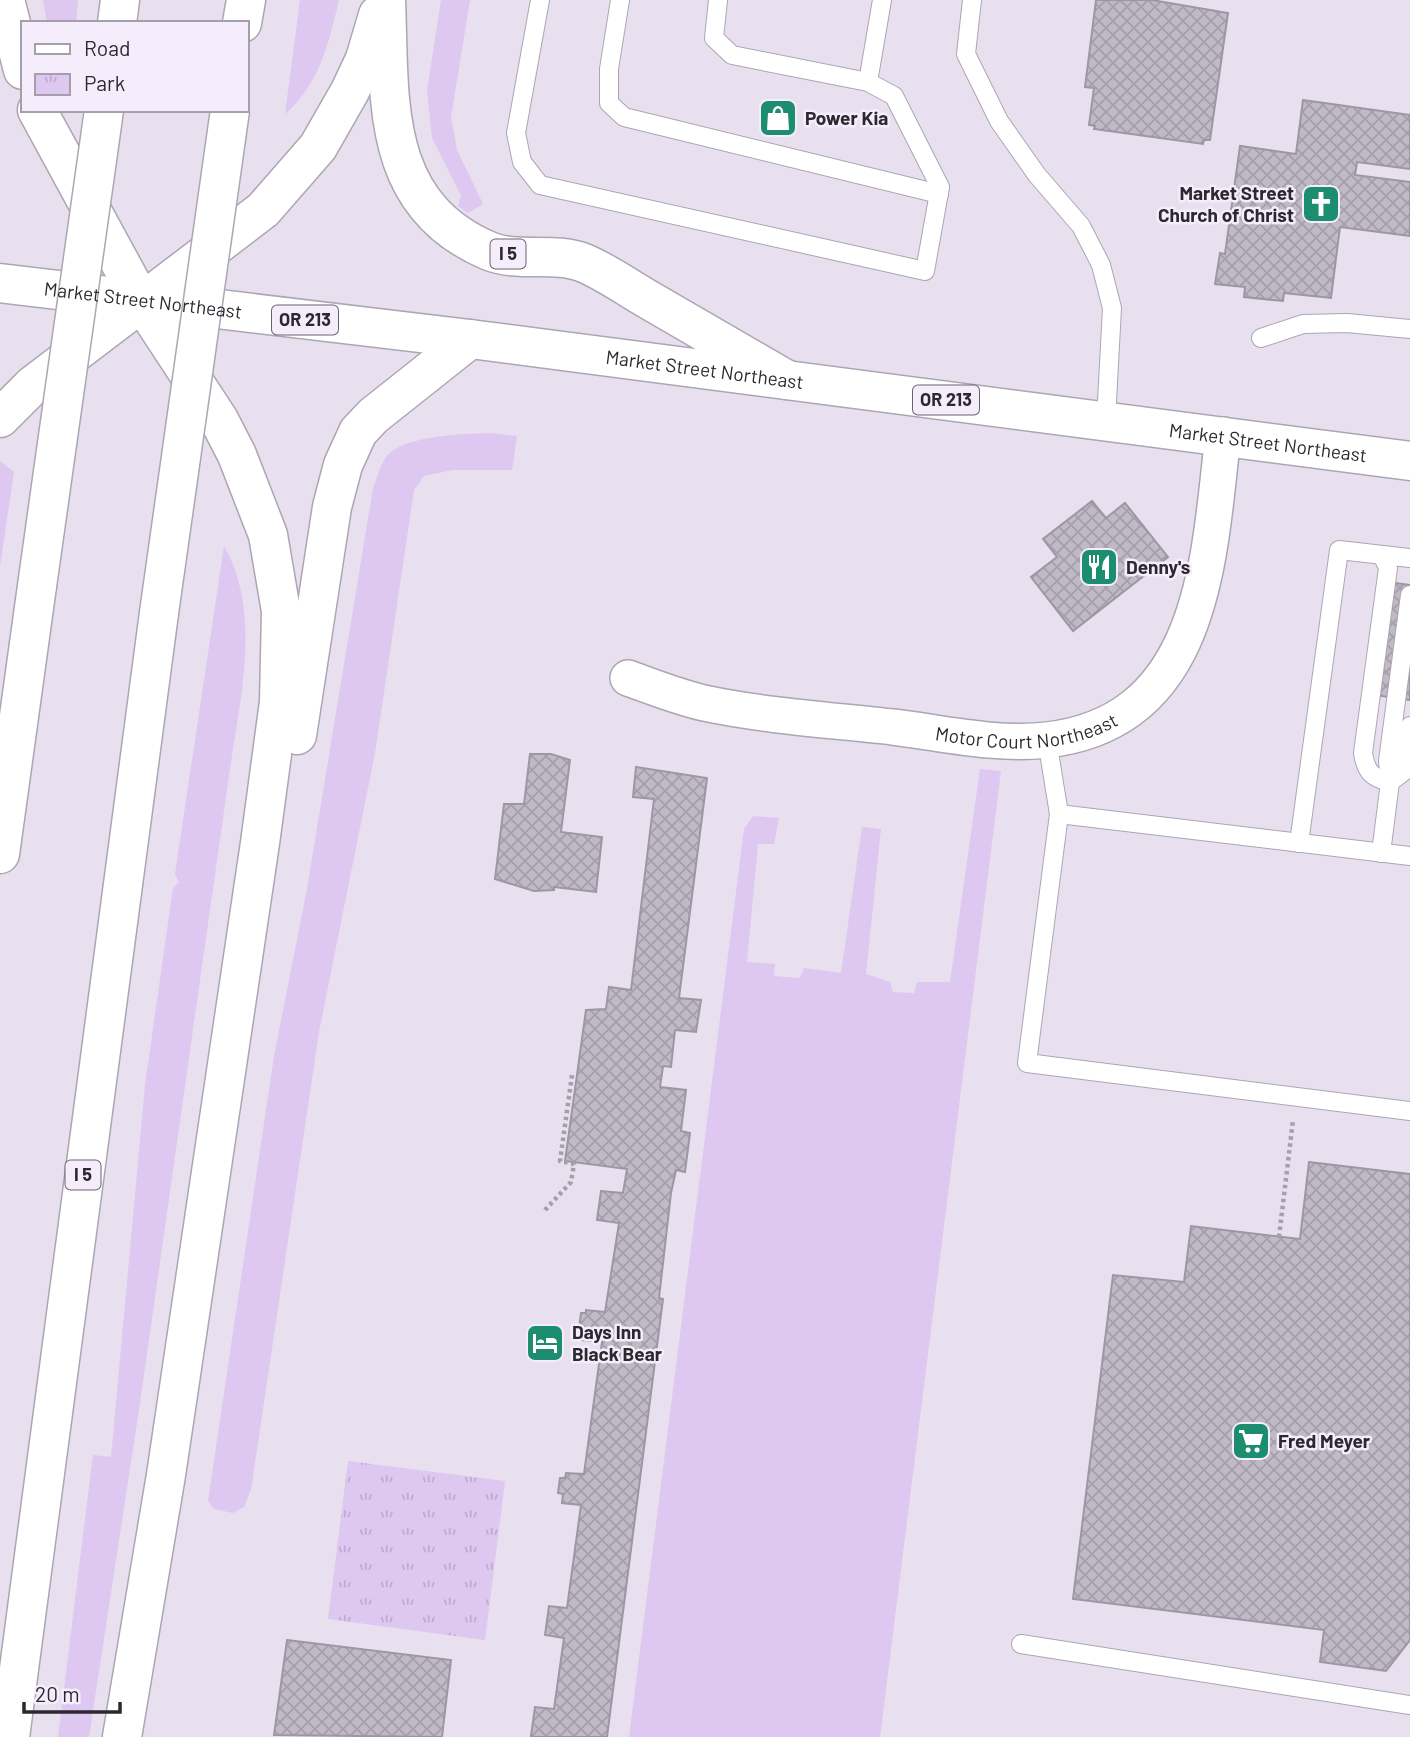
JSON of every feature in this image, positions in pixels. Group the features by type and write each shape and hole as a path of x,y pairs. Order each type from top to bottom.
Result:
{"main road":[{"path":"5,0 21,62"},
{"path":"117,21 120,0"},
{"path":"242,21 246,0"},
{"name":"I 5","path":"0,418 33,385 263,209 318,147 365,59 384,0"},
{"name":"I 5","path":"384,0 391,125 398,155 412,187 428,209 452,231 492,252 583,262 787,380"},
{"path":"38,112 141,301 219,420 246,475 268,535 276,574 282,639 279,702 260,843 166,1475 122,1737"},
{"path":"0,854 104,112"},
{"name":"I 5","path":"10,1737 159,613 230,112"},
{"name":"Market Street Northeast","path":"0,283 470,339 1410,461"},
{"path":"260,843 301,725 322,568 343,465 358,432 373,416 470,339"}],"street":[{"name":"Motor Court Northeast","path":"628,678 725,707 995,740 1047,740 1098,727 1123,713 1165,674 1194,621 1205,576 1223,435"}],"lane":[{"path":"540,0 516,133 522,162 540,185 925,271 940,187 894,96 868,82 732,55 715,38 718,0"},
{"path":"620,0 609,69 609,103 624,117 939,194"},
{"path":"868,82 882,0"},
{"path":"972,0 966,54 999,121 1037,175 1081,226 1101,265 1112,308 1106,421"},
{"path":"1261,338 1303,324 1347,323 1410,329"},
{"path":"1299,843 1339,550 1409,561"},
{"path":"1382,555 1388,568 1363,754 1366,769 1375,778 1390,782"},
{"path":"1381,853 1390,782 1388,761 1410,595"},
{"path":"1390,782 1403,772 1410,726"},
{"path":"1047,740 1059,814 1027,1063 1410,1111"},
{"path":"1059,814 1410,856"},
{"path":"1021,1644 1410,1705"}],"path":[{"path":"545,1210 571,1182 574,1164 560,1161 572,1075"},
{"path":"1279,1237 1294,1117"}],"green space":[{"path":"43,0 78,0 76,21 47,21"},
{"path":"300,0 339,0 321,62 306,90 285,114"},
{"path":"441,0 470,0 451,117 457,150 483,204 468,213 458,206 461,196 432,138 427,91"},
{"path":"490,433 517,436 512,470 452,470 424,476 414,490 375,753 319,1032 251,1490 244,1507 233,1513 214,1509 208,1501 274,1056 307,889 373,488 386,457 406,444 435,437"},
{"path":"0,461 14,472 0,566"},
{"path":"224,546 236,572 245,627 239,714 89,1737 58,1737 93,1455 111,1457 145,1085 173,888 179,882 175,874"},
{"path":"980,769 1001,771 880,1737 629,1737 744,829 753,816 779,818 774,844 758,844 747,962 775,964 774,976 800,978 804,968 841,973 862,827 881,829 866,974 890,982 893,992 914,993 917,982 950,982"},
{"path":"348,1461 505,1481 485,1640 328,1619"}],"building":[{"path":"1096,0 1152,0 1228,13 1210,140 1204,140 1203,144 1094,129 1095,126 1089,125 1094,88 1085,87"},
{"name":"Market Street Church of Christ","path":"1303,100 1410,115 1410,169 1357,162 1355,175 1410,182 1410,236 1340,227 1331,298 1284,293 1283,301 1244,297 1245,287 1215,284 1220,253 1225,254 1240,146 1296,154"},
{"name":"Denny's","path":"1092,501 1106,518 1125,503 1168,557 1073,631 1031,577 1057,557 1043,539"},
{"path":"1381,581 1410,585 1410,700 1367,694"},
{"path":"530,754 551,754 570,760 561,832 602,837 596,892 554,887 554,890 534,891 495,879 504,804 524,804"},
{"path":"636,767 707,778 679,998 701,1000 696,1032 675,1030 671,1067 663,1066 660,1087 686,1090 681,1131 690,1133 685,1172 676,1170 671,1193 659,1298 663,1299 607,1737 536,1737 531,1736 535,1707 554,1709 564,1638 545,1635 549,1606 567,1608 581,1505 562,1503 563,1494 558,1493 560,1478 565,1478 566,1473 584,1474 602,1342 582,1340 583,1331 579,1330 581,1313 586,1313 586,1310 605,1312 619,1223 597,1220 601,1191 623,1193 627,1169 565,1161 586,1010 606,1009 609,987 631,990 654,799 633,797"},
{"name":"Fred Meyer","path":"1309,1162 1410,1174 1410,1640 1386,1671 1320,1662 1324,1630 1073,1599 1113,1275 1184,1282 1191,1226 1300,1239"},
{"path":"287,1640 451,1660 442,1737 274,1735"}],"place":[{"name":"Power Kia","path":"778,118"},
{"name":"Market Street Church of Christ","path":"1321,204"},
{"name":"Denny's","path":"1099,567"},
{"name":"Days Inn Black Bear","path":"545,1343"},
{"name":"Fred Meyer","path":"1251,1441"}]}
